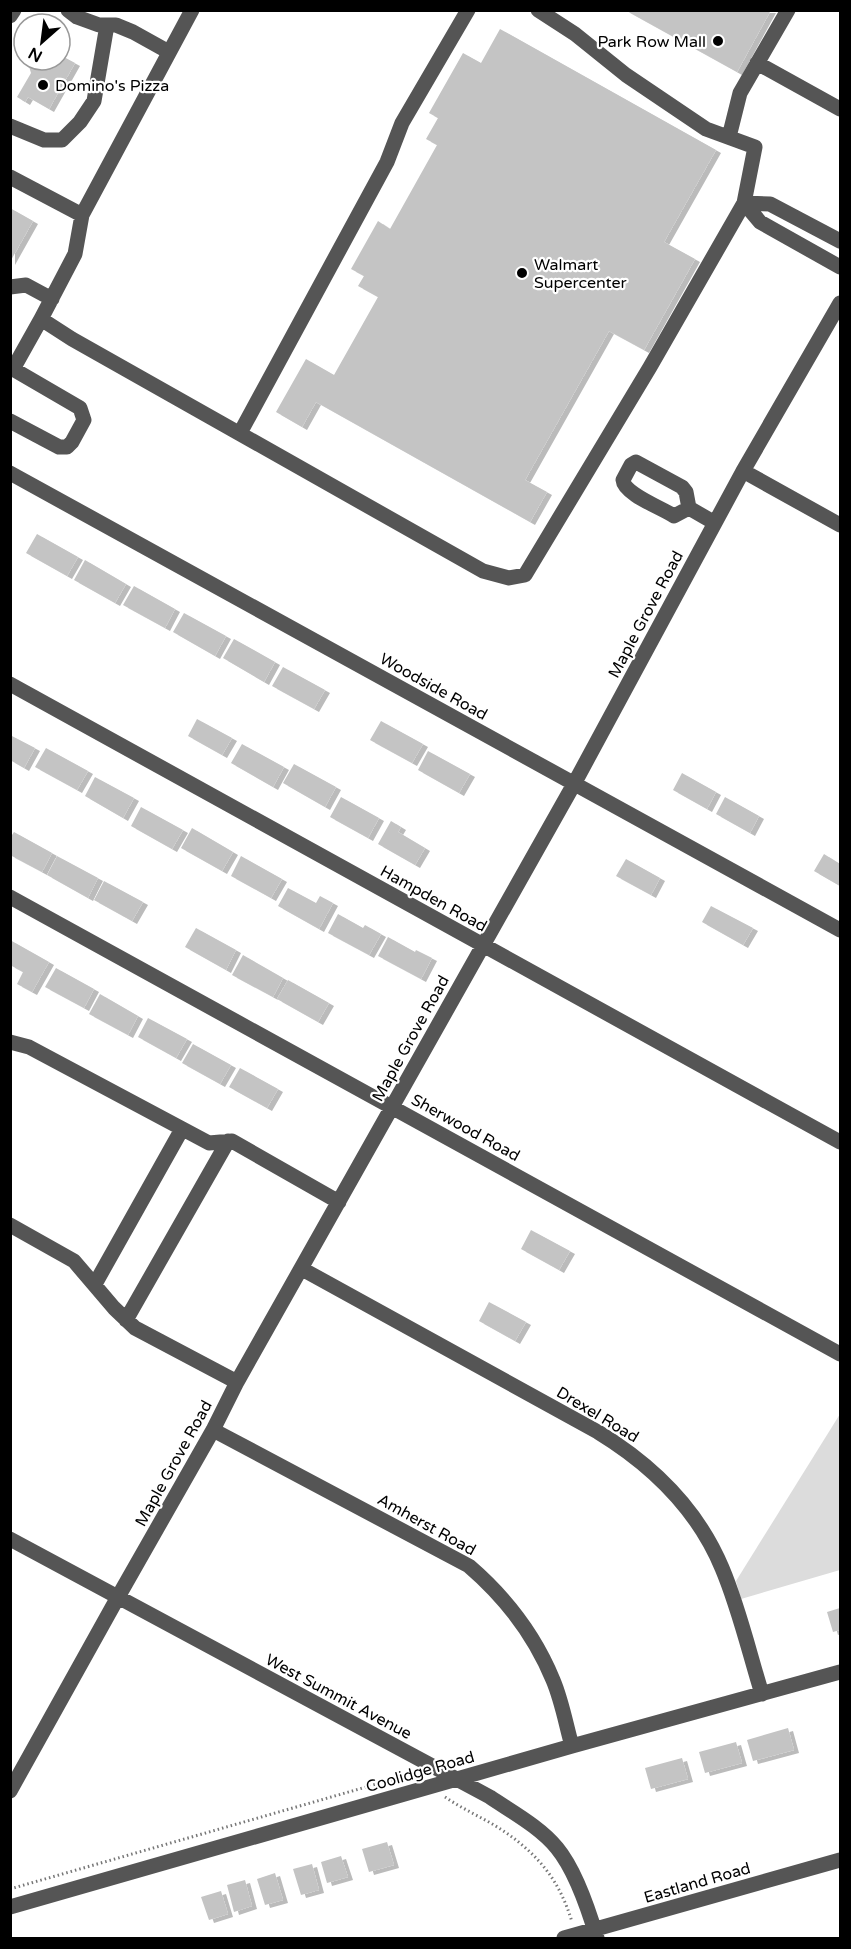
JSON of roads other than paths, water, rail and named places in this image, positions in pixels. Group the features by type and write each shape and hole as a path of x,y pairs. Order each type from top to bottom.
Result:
{"street":[{"path":"10,16 14,10"},
{"path":"68,10 77,17 99,25 116,26 133,32 170,52"},
{"path":"10,421 59,447 67,447 84,420 80,408 12,369 75,254 82,215 192,10"},
{"path":"240,433 387,162 402,123 468,10"},
{"path":"41,319 72,339 483,571 509,578 525,575 650,367 744,203 755,147 706,129 626,75 575,34 538,10"},
{"path":"729,137 740,93 788,10"},
{"path":"10,126 44,140 62,140 80,122 94,101 107,25"},
{"path":"757,63 840,109"},
{"path":"10,177 82,215"},
{"path":"744,203 770,204 840,241"},
{"path":"744,203 760,222 840,267"},
{"path":"10,287 27,285 52,299"},
{"name":"Maple Grove Road","path":"10,1791 213,1430 237,1382 574,784 743,471 840,303"},
{"path":"743,471 840,525"},
{"name":"Woodside Road","path":"10,473 840,930"},
{"path":"689,508 715,523"},
{"name":"Hampden Road","path":"10,684 840,1142"},
{"name":"Sherwood Road","path":"10,897 840,1354"},
{"path":"10,1042 29,1047 209,1143 232,1141 339,1202"},
{"path":"95,1284 182,1129"},
{"path":"126,1320 228,1142"},
{"path":"10,1225 74,1261 114,1308 135,1328 237,1382"},
{"name":"Drexel Road","path":"302,1269 598,1432 639,1460 660,1478 677,1495 696,1521 723,1569 762,1694"},
{"name":"Amherst Road","path":"213,1430 469,1566 483,1578 532,1637 554,1681 572,1746"},
{"name":"West Summit Avenue","path":"10,1539 490,1797 526,1821 557,1848 573,1873 595,1934"},
{"name":"Coolidge Road","path":"10,1907 572,1746 840,1672"},
{"name":"Eastland Road","path":"570,1937 595,1934 840,1860"}],"place":[{"name":"Park Row Mall","path":"718,41"},
{"name":"Domino's Pizza","path":"43,85"},
{"name":"Walmart Supercenter","path":"522,273"}]}
